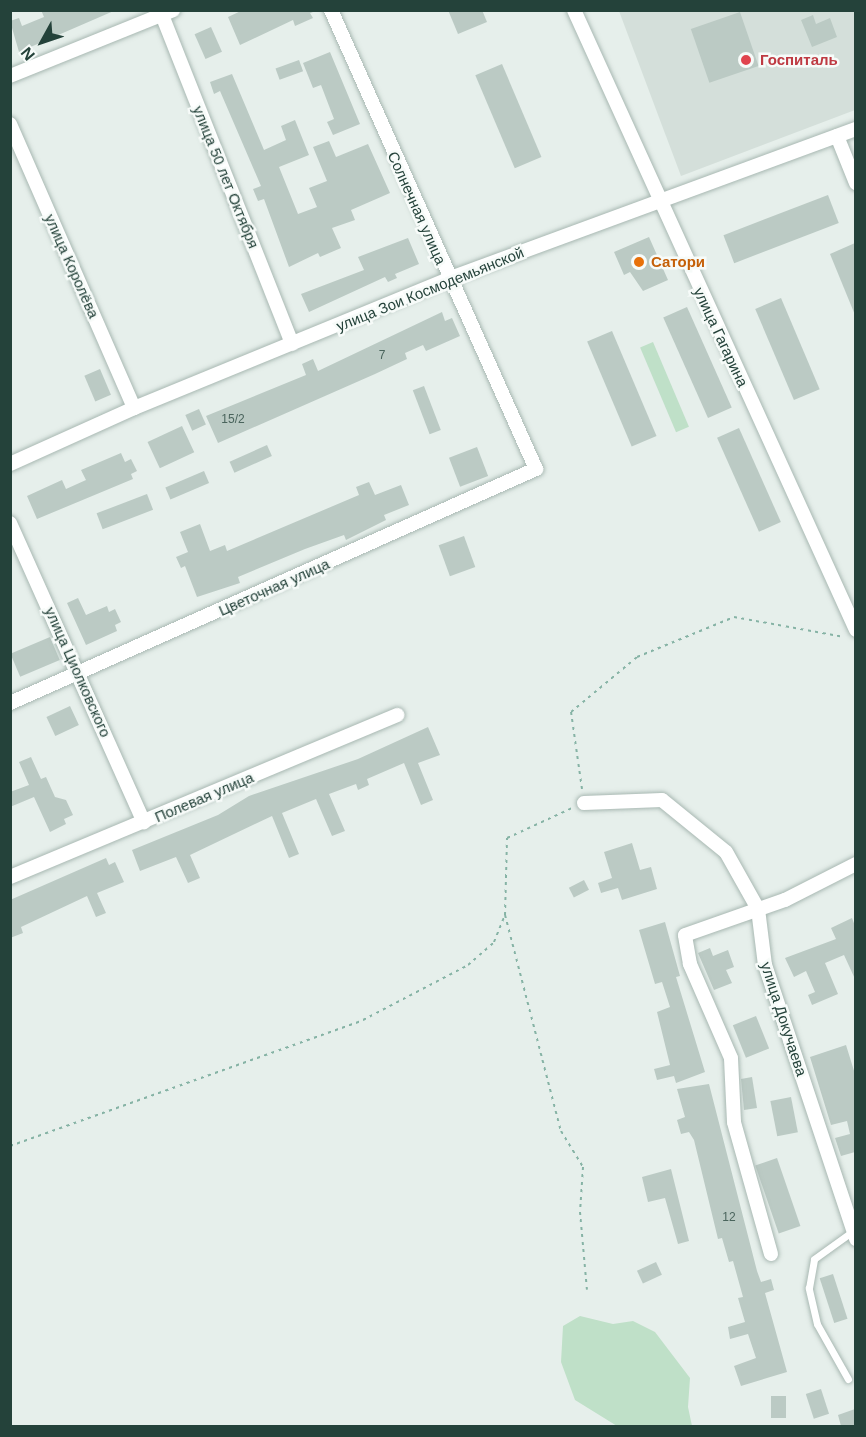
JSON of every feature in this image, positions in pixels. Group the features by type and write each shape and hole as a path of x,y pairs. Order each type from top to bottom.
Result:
{"street":[{"name":"Солнечная улица","path":"331,10 448,279 536,469"},
{"name":"улица Гагарина","path":"574,10 855,630"},
{"path":"10,76 165,12"},
{"name":"улица 50 лет Октября","path":"165,12 292,344"},
{"name":"улица Королёва","path":"10,124 134,408"},
{"name":"улица Зои Космодемьянской","path":"10,464 134,408 448,279 855,129"},
{"path":"837,136 855,183"},
{"name":"Цветочная улица","path":"10,703 536,469"},
{"name":"улица Циолковского","path":"10,523 144,822"},
{"name":"Полевая улица","path":"10,877 397,715"},
{"name":"улица Докучаева","path":"584,803 662,800 726,852 758,909 765,965 854,1235"},
{"path":"771,1254 734,1122 731,1059 690,964 685,935 785,900 855,864"}],"lane":[{"path":"848,1379 817,1324 809,1288 814,1259 854,1235"}],"path":[{"path":"587,1290 580,1212 583,1167 561,1131 505,915 507,838 584,803 571,712 637,657 734,617 855,639"},
{"path":"10,1146 363,1020 468,965 494,942 505,915"}],"shaded area":[{"name":"Госпиталь","path":"619,11 855,11 855,110 681,176"}],"green space":[{"path":"653,342 689,427 676,432 640,347"},
{"path":"580,1316 613,1324 633,1321 655,1332 690,1378 688,1407 692,1426 617,1426 575,1400 561,1362 563,1326"}],"building":[{"path":"41,10 116,10 19,52 10,21 19,18 22,26 44,17"},
{"path":"243,10 316,11 310,13 313,18 295,26 293,20 240,45 228,17"},
{"path":"448,10 482,10 487,22 458,34"},
{"path":"740,12 759,66 709,83 691,29"},
{"path":"813,15 816,24 830,18 837,37 812,47 801,20"},
{"path":"211,27 222,52 206,59 195,34"},
{"path":"330,52 360,124 333,135 327,122 334,119 321,85 313,88 303,63"},
{"path":"299,60 303,71 280,80 276,69"},
{"path":"502,64 541,157 515,168 475,75"},
{"path":"232,74 264,150 286,140 281,126 295,120 309,155 279,167 298,214 317,207 309,188 327,181 313,147 329,141 336,157 368,144 390,193 351,210 355,220 332,228 341,248 320,257 318,253 289,267 264,199 258,201 253,189 261,186 220,91 214,94 210,82"},
{"path":"828,195 839,223 734,263 723,235"},
{"name":"Сатори","path":"649,237 668,280 643,291 630,272 624,275 614,252"},
{"path":"408,238 419,264 395,274 397,278 388,282 385,277 309,312 301,294 364,270 358,257"},
{"path":"855,243 855,315 830,254"},
{"path":"781,298 820,389 794,400 755,309"},
{"path":"687,307 732,407 708,418 663,318"},
{"path":"442,312 445,321 452,318 460,336 426,351 423,345 405,353 407,359 218,443 206,416 306,375 302,364 313,359 318,371"},
{"path":"612,331 657,436 632,446 587,342"},
{"path":"100,369 111,395 95,401 84,376"},
{"path":"424,386 441,430 430,434 413,390"},
{"path":"199,409 206,425 192,431 185,415"},
{"path":"182,426 194,452 160,468 148,442"},
{"path":"739,428 781,522 759,532 717,438"},
{"path":"267,445 272,456 234,473 230,462"},
{"path":"477,447 488,476 460,487 449,458"},
{"path":"121,453 125,462 131,459 137,471 131,474 133,479 37,519 27,496 62,480 66,489 86,480 81,470"},
{"path":"204,471 209,483 170,499 165,487"},
{"path":"369,482 375,495 401,485 409,505 384,515 386,520 346,540 344,535 238,577 240,583 197,597 185,566 181,568 176,557 188,552 180,532 200,524 210,551 225,545 227,551 359,495 356,487"},
{"path":"147,494 153,510 103,529 97,513"},
{"path":"464,536 475,567 450,576 439,545"},
{"path":"78,598 86,615 107,606 109,612 115,609 121,622 115,625 117,631 86,645 67,603"},
{"path":"50,637 60,660 20,677 10,654"},
{"path":"70,706 79,725 55,736 46,717"},
{"path":"428,727 440,755 418,763 433,800 421,805 404,763 367,779 369,785 358,790 356,784 329,794 345,831 332,836 316,799 282,813 299,854 289,858 272,816 190,855 200,878 188,883 176,857 140,871 132,850 218,815 249,796 358,759"},
{"path":"31,757 41,779 46,777 55,797 66,800 73,815 64,819 66,824 50,832 34,797 10,807 10,792 29,785 19,762"},
{"path":"632,843 640,870 651,867 657,889 622,900 618,888 601,893 598,883 612,878 604,852"},
{"path":"106,858 109,865 115,862 124,882 97,893 106,913 96,917 87,896 21,927 23,933 10,938 10,900"},
{"path":"584,880 589,890 574,898 569,888"},
{"path":"852,918 855,926 855,979 844,955 825,963 838,994 812,1005 808,995 815,992 806,971 794,977 785,958 836,939 831,928"},
{"path":"665,922 680,976 676,977 705,1072 676,1083 674,1076 657,1080 654,1069 670,1065 657,1012 670,1007 662,982 655,984 639,930"},
{"path":"710,948 713,956 728,950 734,967 726,970 732,983 714,990 698,953"},
{"path":"756,1016 769,1048 746,1058 733,1025"},
{"path":"846,1045 855,1074 855,1152 841,1156 835,1138 850,1134 847,1121 831,1125 810,1057"},
{"path":"752,1077 757,1108 744,1110 741,1079"},
{"path":"709,1084 757,1271 761,1282 771,1279 774,1290 765,1293 787,1372 741,1386 734,1366 756,1358 748,1334 730,1339 728,1327 745,1322 738,1298 743,1297 733,1261 729,1262 722,1238 718,1239 694,1140 689,1132 681,1134 677,1120 685,1117 677,1089"},
{"path":"791,1097 798,1132 777,1136 770,1101"},
{"path":"777,1158 800,1226 779,1234 755,1165"},
{"path":"671,1169 689,1241 678,1244 665,1198 648,1202 642,1177"},
{"path":"656,1262 662,1275 643,1284 637,1271"},
{"path":"833,1274 848,1319 834,1323 820,1278"},
{"path":"821,1389 829,1414 814,1419 806,1394"},
{"path":"771,1396 786,1396 786,1418 771,1418"},
{"path":"855,1409 855,1426 841,1426 838,1415"}],"place":[{"name":"Госпиталь","path":"746,60"},
{"name":"Сатори","path":"639,262"}]}
